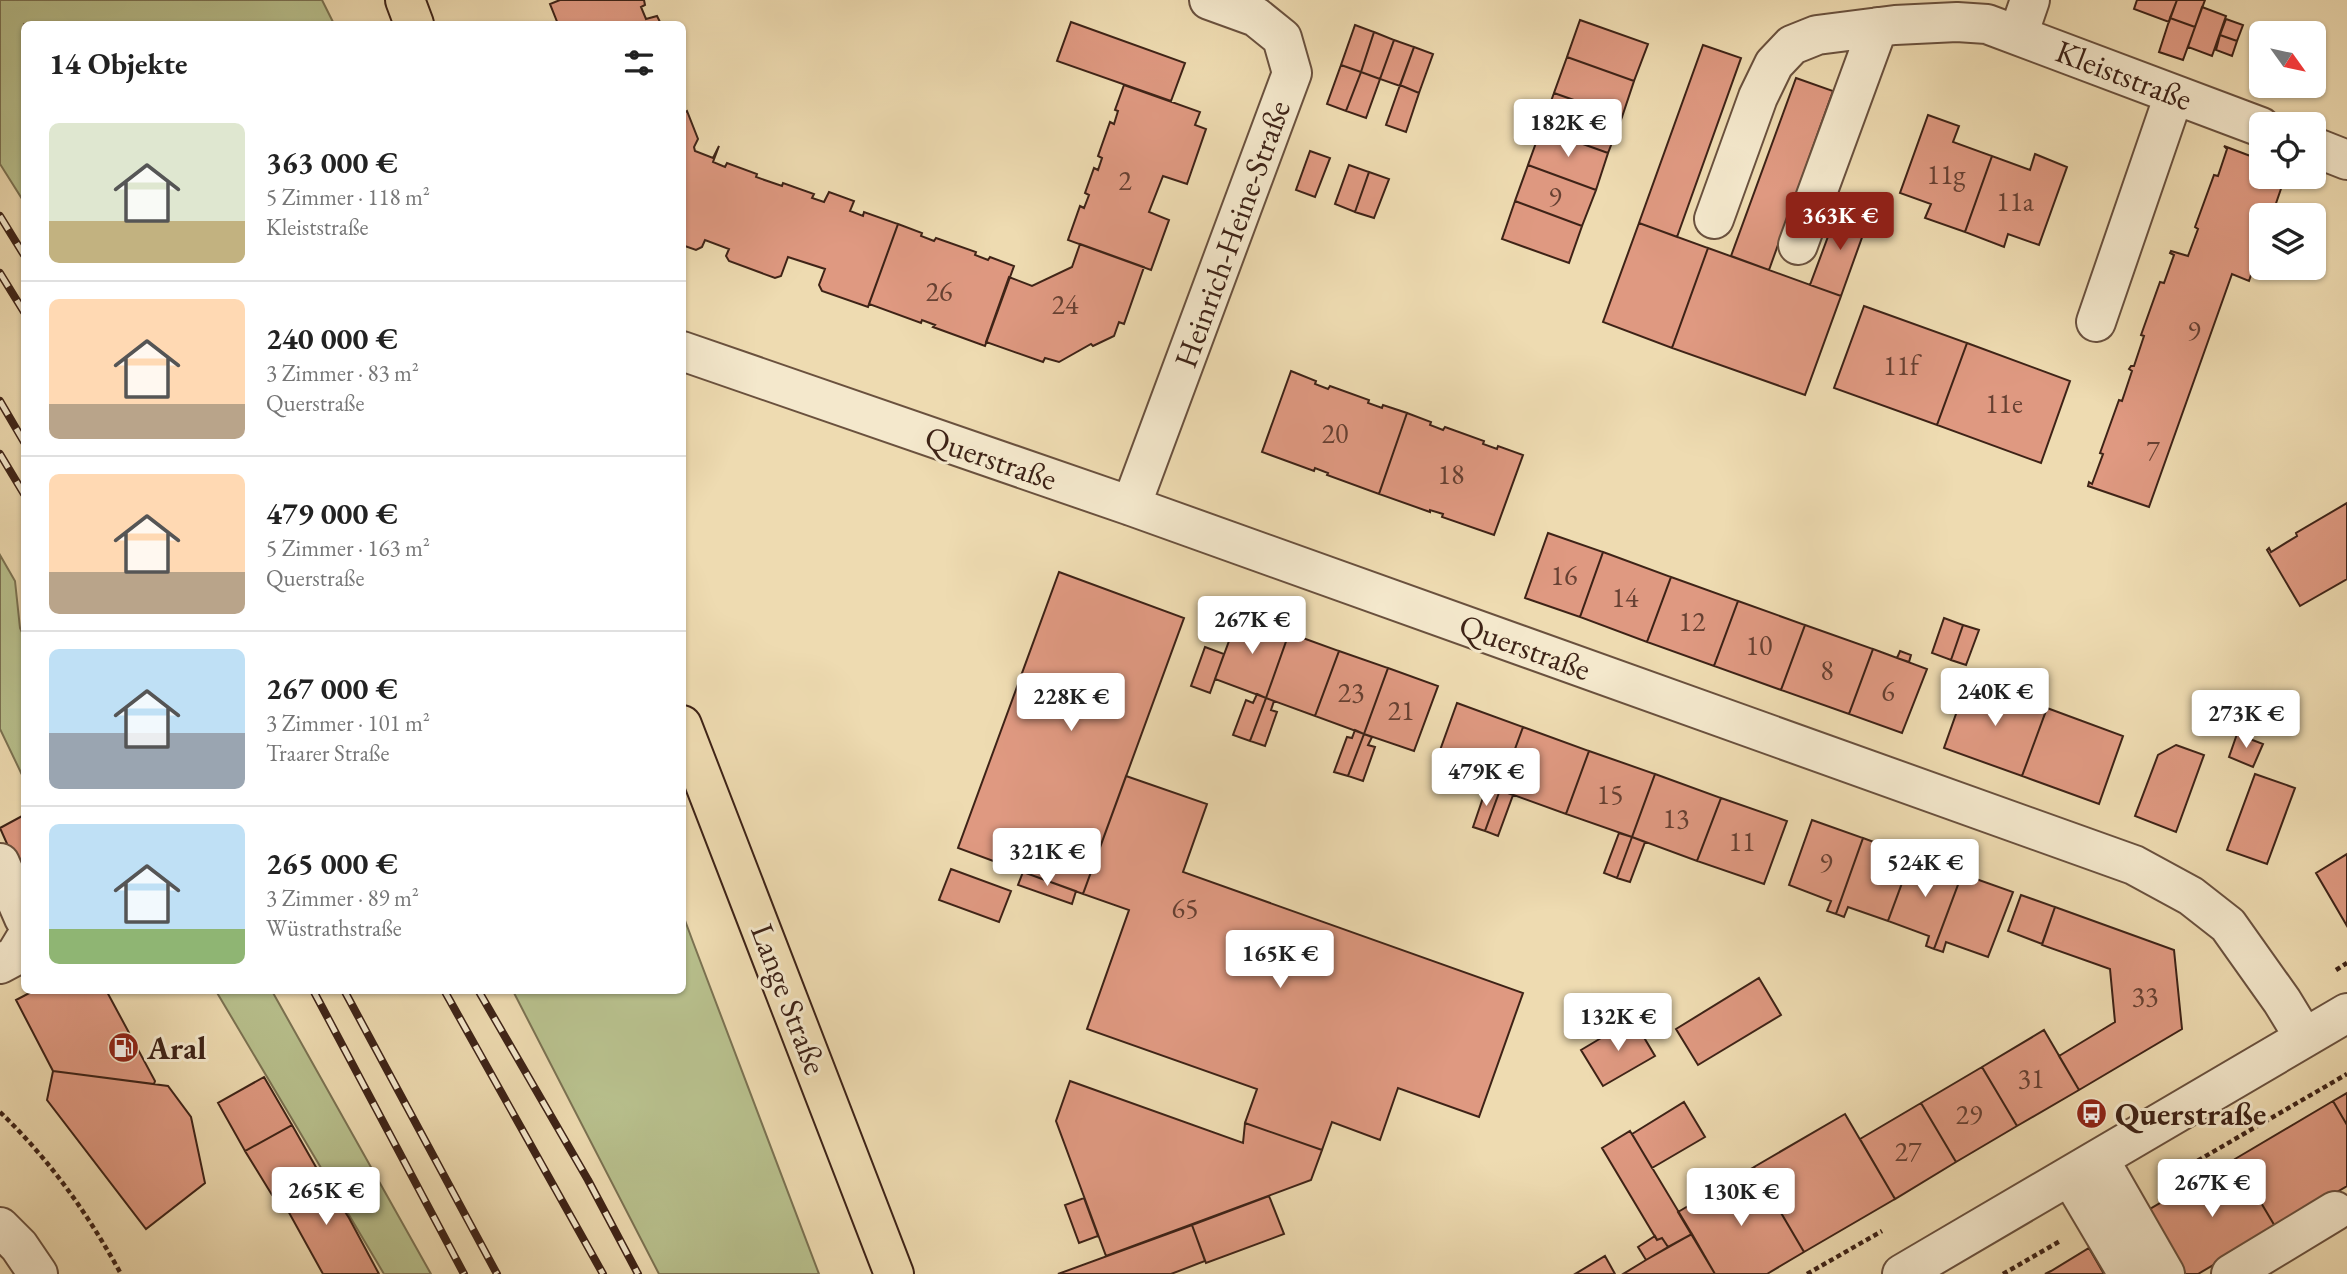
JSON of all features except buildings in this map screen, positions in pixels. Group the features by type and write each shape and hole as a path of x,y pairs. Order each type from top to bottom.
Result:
{"main road":[{"path":"405,0 413,21"},
{"name":"Lange Straße","path":"686,735 894,1274"}],"street":[{"name":"Heinrich-Heine-Straße","path":"1131,506 1292,73 1282,38 1256,17 1209,0"},
{"path":"2002,29 2030,0"},
{"name":"Kleiststraße","path":"1714,219 1758,97 1774,64 1792,46 1816,35 1878,27 1957,22 2002,29 2249,122"},
{"path":"1798,245 1878,27"},
{"path":"2096,322 2174,94"},
{"path":"2326,151 2347,159"},
{"name":"Querstraße","path":"686,352 1131,506 2134,865 2191,896 2228,925 2304,1037"},
{"path":"0,863 21,911"},
{"path":"0,964 15,956 21,947"},
{"path":"1902,1274 2347,1013"},
{"path":"2084,1167 2110,1212 2165,1274"},
{"path":"2231,1274 2335,1211"},
{"path":"2110,1212 2127,1274"},
{"path":"0,1227 19,1246 38,1274"}],"path":[{"path":"2003,1274 2347,1074"},
{"path":"0,1112 55,1170 97,1231 121,1274"}],"green space":[{"path":"0,0 322,0 332,21 21,21 21,197 0,164"},
{"path":"0,555 15,581 21,630 21,773 0,729"},
{"path":"686,923 819,1274 659,1274 515,994 686,994"},
{"path":"218,994 274,994 431,1274 384,1274"}],"railway":[{"path":"0,216 21,250"},
{"path":"0,273 21,307"},
{"path":"0,401 21,437"},
{"path":"0,454 21,489"},
{"path":"315,994 464,1274"},
{"path":"346,994 497,1274"},
{"path":"446,994 603,1274"},
{"path":"480,994 588,1180 638,1274"}],"place":[{"name":"Aral","path":"124,1048"},
{"name":"Querstraße","path":"2092,1114"}]}
